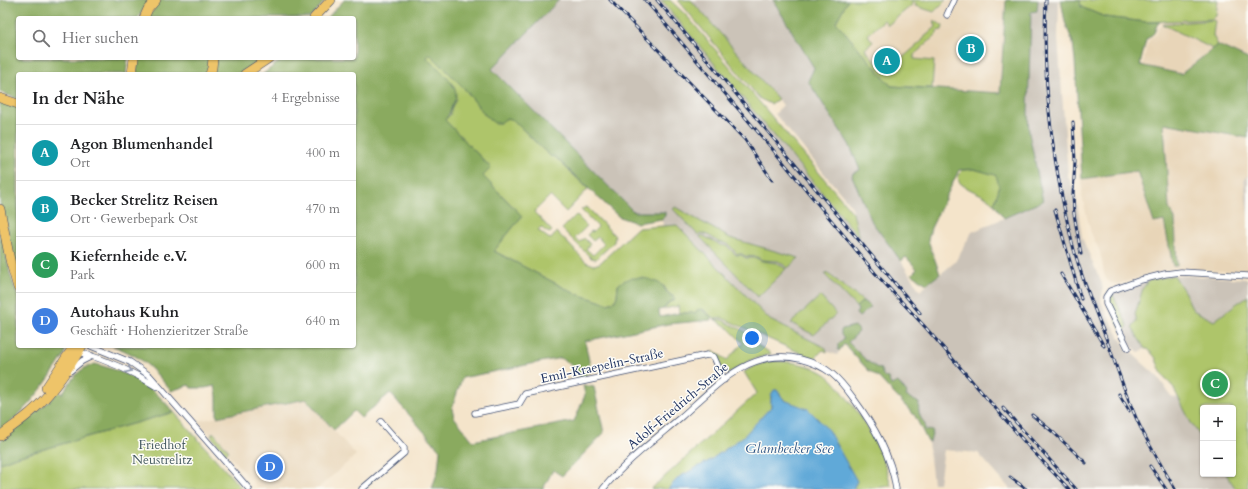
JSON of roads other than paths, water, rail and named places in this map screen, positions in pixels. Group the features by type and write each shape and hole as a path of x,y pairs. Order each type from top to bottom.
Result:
{"main road":[{"path":"145,16 148,9 156,0"},
{"path":"316,16 331,0"},
{"path":"132,72 134,60"},
{"path":"211,72 213,60"},
{"path":"248,72 266,60"},
{"path":"0,98 16,103"},
{"path":"0,209 10,260 16,281"},
{"path":"0,436 41,404 63,375 74,348"},
{"path":"12,426 33,404 74,348"}],"street":[{"path":"947,15 954,0"},
{"path":"1128,348 1106,304 1106,297 1110,291 1141,280 1172,272 1248,276"},
{"path":"74,348 130,370 159,388 179,408"},
{"path":"96,348 118,357 143,371 159,385 249,489"},
{"name":"Emil-Kraepelin-Straße","path":"475,413 519,404 525,394 707,355 714,357 724,380"},
{"path":"63,375 84,359 93,356"},
{"name":"Adolf-Friedrich-Straße","path":"603,489 632,459 724,380 752,362 775,356 786,356 801,359 827,370 842,384 869,420 886,454 891,467 896,489"},
{"path":"362,489 404,453 404,448 381,422"}],"water":[{"name":"Glambecker See","path":"774,390 777,390 784,400 808,409 828,430 857,481 853,489 668,489 679,477 709,461 744,436 771,407 771,395"}],"railway":[{"path":"610,0 745,140 772,180"},
{"path":"645,0 769,145 875,273 926,328 1029,447 1069,489"},
{"path":"657,0 920,313"},
{"path":"1046,0 1046,60 1050,119 1064,209 1074,251 1137,420 1175,489"},
{"path":"1073,122 1075,161 1073,194 1074,214 1081,254"},
{"path":"1055,210 1081,299"},
{"path":"1061,274 1104,346"},
{"path":"1119,394 1129,411"},
{"path":"1003,408 1076,489"},
{"path":"1032,415 1053,432 1086,463"},
{"path":"1150,466 1166,489"},
{"path":"1010,477 1026,489"}],"place":[{"name":"Becker Strelitz Reisen","path":"971,49"},
{"name":"Agon Blumenhandel","path":"887,61"},
{"name":"Kiefernheide e.V.","path":"1215,384"},
{"name":"Autohaus Kuhn","path":"270,467"}],"park label":[{"name":"Friedhof Neustrelitz","path":"162,452"}]}
